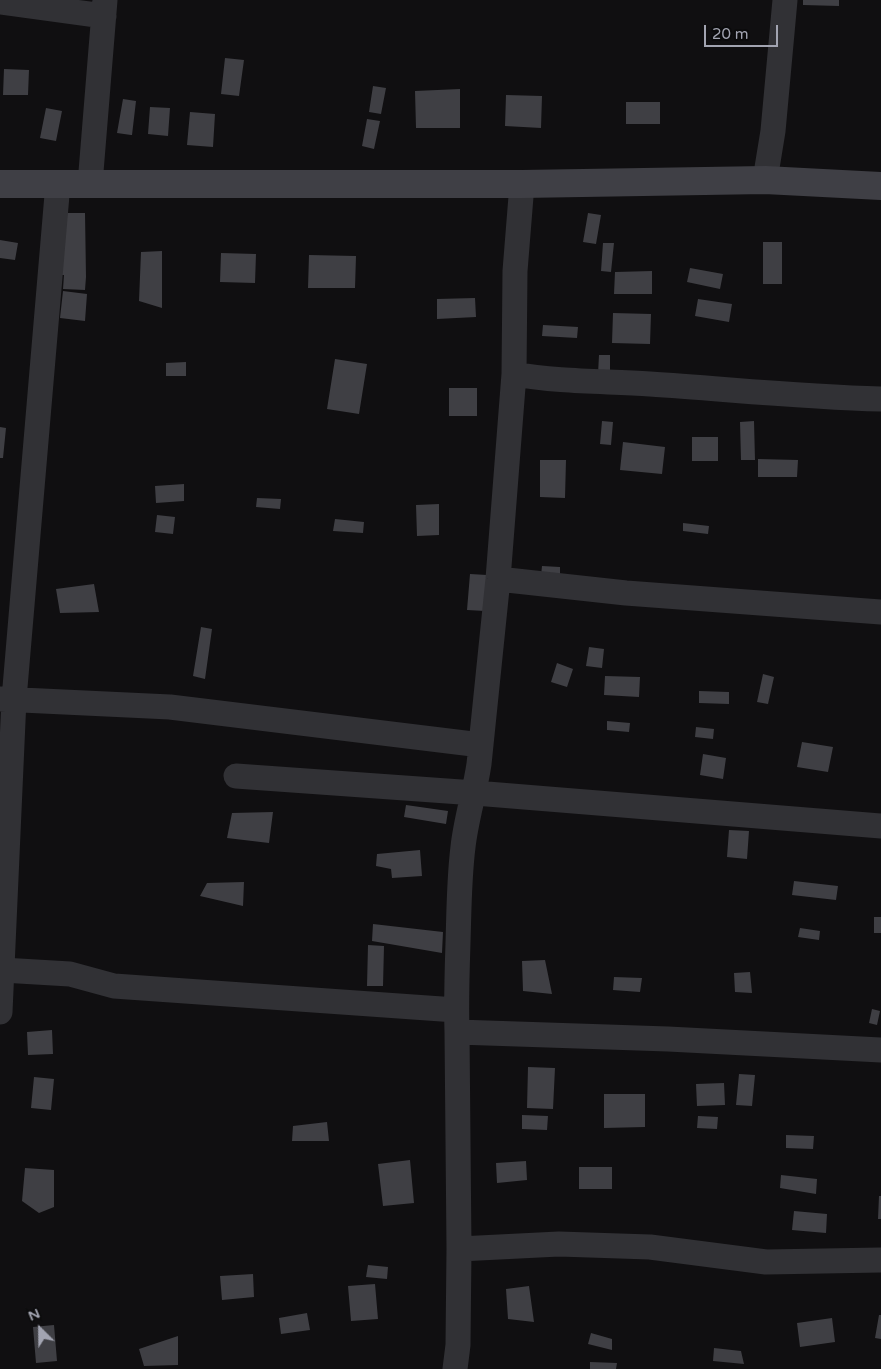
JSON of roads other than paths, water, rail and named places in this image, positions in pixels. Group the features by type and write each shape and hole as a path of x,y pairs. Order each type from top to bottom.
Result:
{"main road":[{"path":"0,184 522,184 765,180 881,186"}],"street":[{"path":"765,180 773,131 785,0"},
{"path":"0,2 104,8 90,184"},
{"path":"0,1012 7,699 58,183"},
{"path":"455,1369 458,1345 459,1249 457,1021 459,906 463,848 479,764 498,579 514,374 516,271 522,184"},
{"path":"514,374 535,378 650,384 819,397 881,399"},
{"path":"498,579 626,593 881,612"},
{"path":"7,699 170,707 481,744"},
{"path":"236,776 475,793 881,826"},
{"path":"2,970 70,974 114,986 457,1021 668,1038 881,1050"},
{"path":"459,1249 559,1244 650,1247 766,1262 881,1260"}]}
